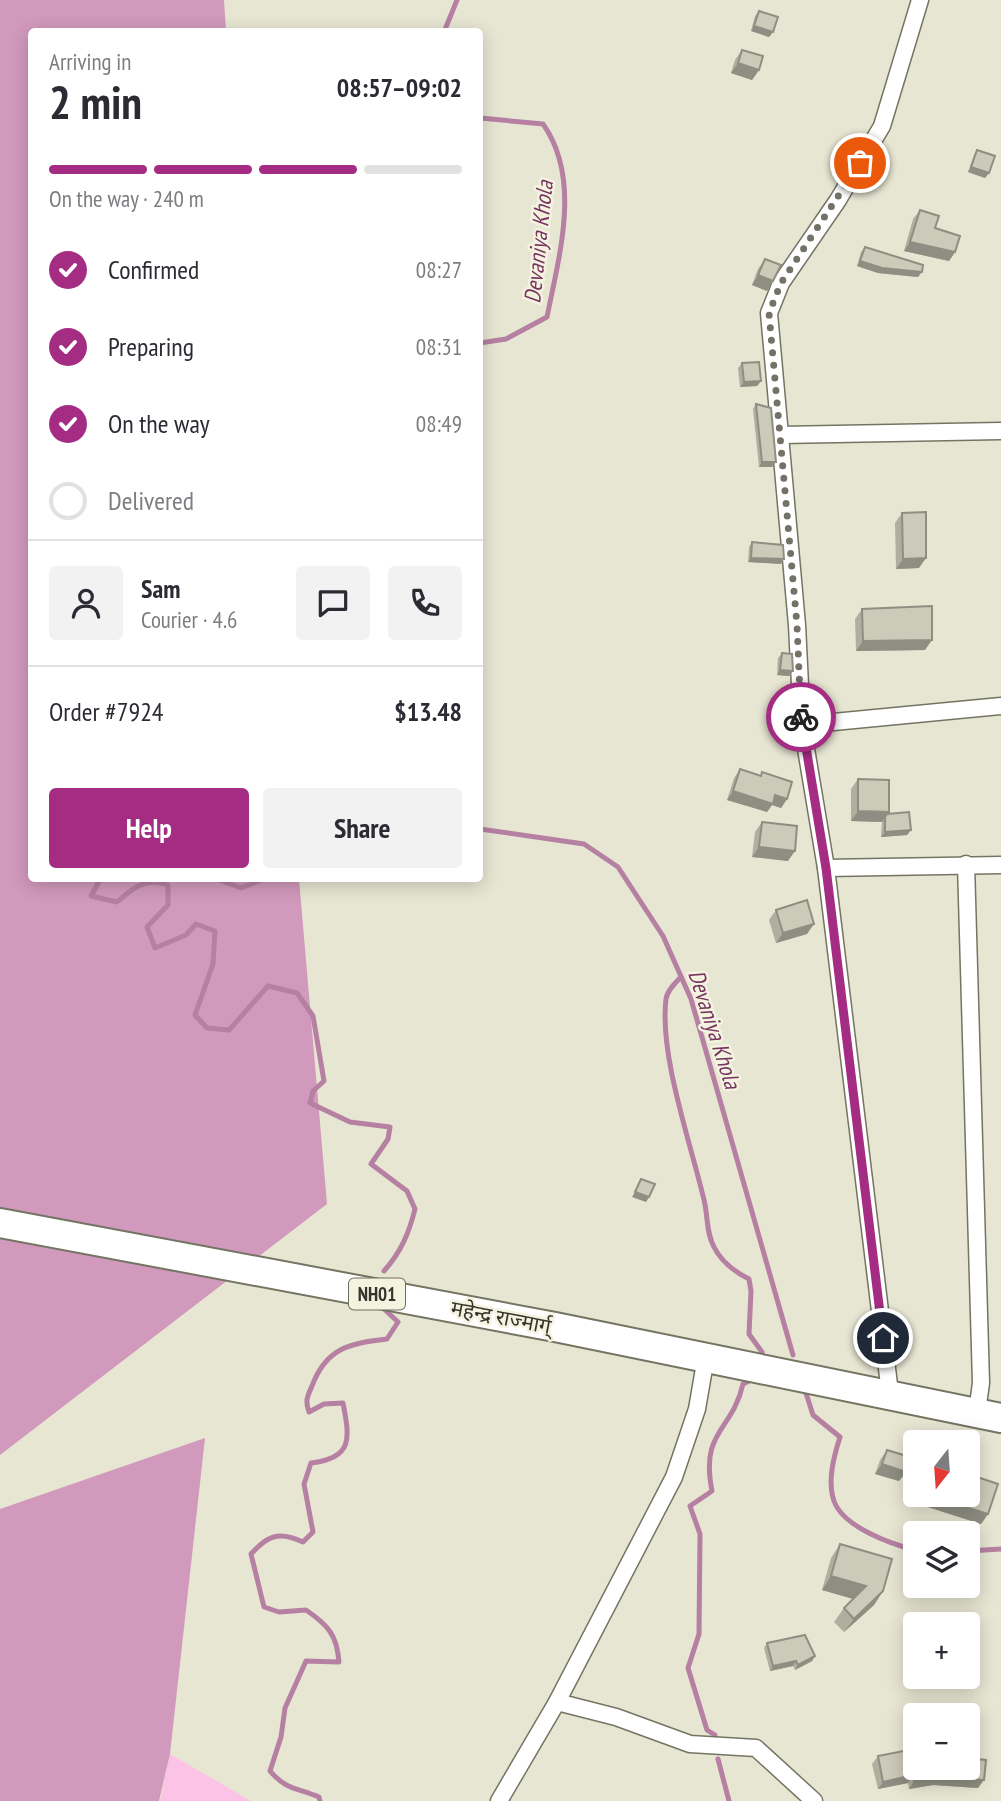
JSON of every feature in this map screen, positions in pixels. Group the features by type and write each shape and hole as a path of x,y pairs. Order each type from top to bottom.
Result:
{"highway":[{"name":"महेन्द्र राज्मार्ग्","path":"0,1223 833,1381 989,1415"}],"street":[{"path":"890,1394 826,868 802,725 769,313 771,302 882,126 919,0"},
{"path":"780,435 1001,431"},
{"path":"802,725 1001,706"},
{"path":"966,864 981,1383 989,1415"},
{"path":"826,868 1001,864"},
{"path":"499,1801 556,1702 674,1477 697,1409 706,1357"},
{"path":"556,1702 700,1744 757,1748 814,1801"}],"shaded area":[{"path":"0,0 224,0 226,28 28,28 28,882 299,882 327,1204 0,1455"},
{"path":"205,1438 170,1754 159,1801 0,1801 0,1509"},
{"path":"170,1754 251,1801 160,1801"}],"building":[{"path":"759,11 778,17 773,32 754,26"},
{"path":"742,50 763,56 759,70 738,63"},
{"path":"977,150 995,156 989,173 971,167"},
{"path":"920,210 939,216 935,228 960,236 955,252 910,242"},
{"path":"865,247 923,265 922,272 882,268 860,261"},
{"path":"765,259 781,265 773,281 758,275"},
{"path":"759,362 761,381 744,382 742,363"},
{"path":"756,404 771,408 776,462 762,462"},
{"path":"926,512 926,558 903,559 902,513"},
{"path":"752,542 783,545 784,559 751,558"},
{"path":"932,606 932,640 863,641 862,609"},
{"path":"782,653 792,654 793,671 780,670"},
{"path":"740,769 761,776 762,772 792,782 787,799 775,795 773,804 733,791"},
{"path":"858,779 889,780 889,812 858,811"},
{"path":"909,812 911,830 885,832 887,814"},
{"path":"762,822 797,826 795,851 759,847"},
{"path":"807,900 814,924 783,933 776,910"},
{"path":"641,1179 655,1184 649,1197 635,1192"},
{"path":"887,1450 903,1455 903,1471 882,1464"},
{"path":"980,1478 998,1484 988,1514 966,1507 980,1507"},
{"path":"840,1544 892,1559 883,1591 854,1619 844,1608 866,1586 831,1576"},
{"path":"805,1635 815,1656 798,1665 796,1661 773,1666 767,1643"},
{"path":"903,1751 903,1777 883,1782 878,1756"},
{"path":"980,1759 986,1760 984,1780 980,1780"}],"waterway":[{"name":"Devaniya Khola","path":"446,28 457,0"},
{"name":"Devaniya Khola","path":"483,118 543,124 555,146 565,193 561,244 547,317 506,339 483,343"},
{"name":"Devaniya Khola","path":"483,829 584,844 618,867 663,936 691,999 793,1355"},
{"path":"99,882 91,896 117,902 141,885 153,882"},
{"path":"153,882 168,885 168,905 147,927 155,948 186,935 196,924 215,931 213,964 195,1015 207,1028 229,1030 268,986 297,993 313,1016 324,1081 313,1091 310,1103 350,1122 390,1127 388,1139 371,1164 407,1191 415,1209 404,1242 384,1271"},
{"name":"Devaniya Khola","path":"225,882 241,888 256,882"},
{"path":"681,977 666,999 667,1046 672,1072 704,1200 711,1242 724,1261 749,1279 749,1334 762,1352 763,1362"},
{"path":"320,1801 319,1797 287,1785 270,1771 281,1737 285,1708 306,1661 339,1662 336,1645 326,1626 306,1610 279,1612 264,1607 251,1554 274,1537 287,1537 303,1542 313,1532 304,1484 311,1463 335,1457 341,1451 345,1445 347,1427 343,1403 324,1404 309,1412 308,1396 318,1373 332,1355 351,1346 387,1339 398,1322 382,1307"},
{"path":"715,1735 707,1730 688,1668 699,1634 700,1534 690,1506 712,1491 709,1471 714,1443 738,1400 743,1384 753,1379"},
{"name":"Devaniya Khola","path":"804,1387 813,1415 840,1437 831,1477 832,1493 839,1510 847,1519 869,1533 903,1546"},
{"name":"Devaniya Khola","path":"980,1550 1001,1549"},
{"path":"718,1759 729,1801"}],"way so far":[{"path":"801,717 797,625 769,313 771,302 781,283 860,163"}],"route":[{"path":"801,717 826,868 883,1338"}]}
